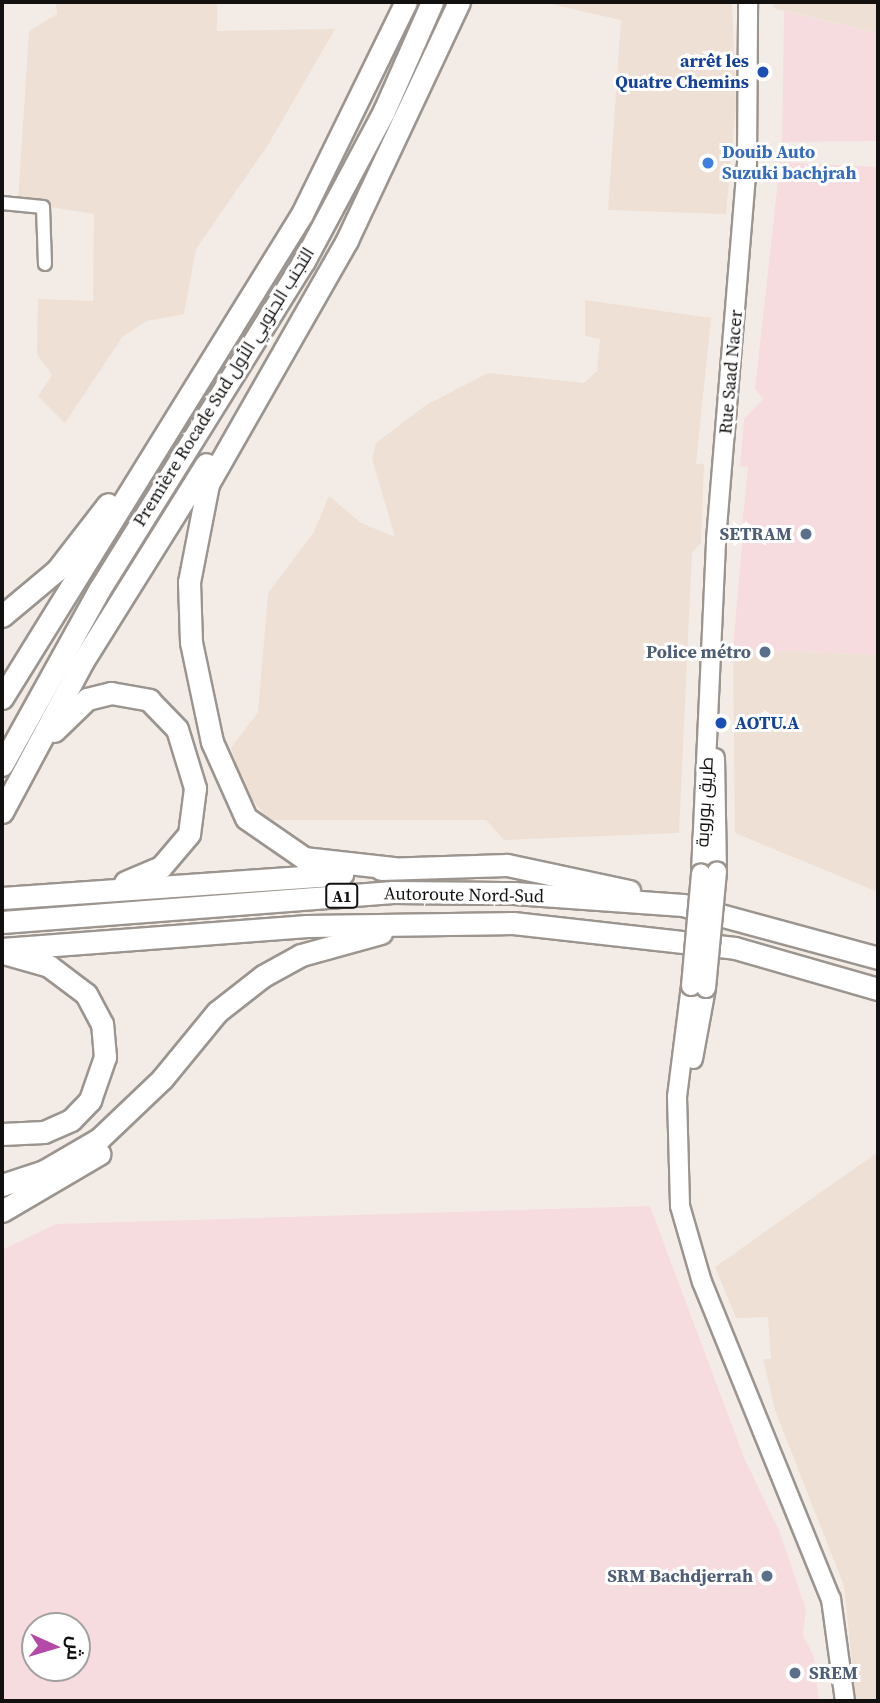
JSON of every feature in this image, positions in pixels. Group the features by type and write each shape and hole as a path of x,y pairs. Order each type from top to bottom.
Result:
{"highway":[{"name":"Première Rocade Sud التجنب الجنوبي الأول","path":"2,698 176,422 302,214 406,2"},
{"name":"Première Rocade Sud التجنب الجنوبي الأول","path":"2,765 93,600 317,239 432,2"},
{"path":"393,868 311,860 278,846 246,818 212,742 191,642 191,558 208,484 347,240 459,2"},
{"path":"2,812 108,619 299,322"},
{"path":"2,616 57,570 176,422"},
{"path":"31,760 87,699 135,695 159,707 177,729 195,788 189,834 161,867 123,883 46,895"},
{"path":"2,898 393,868 507,865 683,905"},
{"name":"Autoroute Nord-Sud","path":"2,922 393,892 683,905 878,958"},
{"path":"2,1211 94,1159 217,1013 284,962 371,934 461,922"},
{"name":"Autoroute Nord-Sud","path":"2,951 307,926 461,922 565,926 736,948 878,989"},
{"path":"2,951 72,980 96,1008 106,1041 98,1084 71,1120 44,1132 2,1134"},
{"path":"2,1185 84,1150 162,1079"}],"main road":[{"name":"Rue Saad Nacer","path":"709,741 716,540 746,176 748,2"},
{"name":"طريق بوروبة","path":"709,741 718,780 698,987 677,1127 676,1175 687,1234 831,1599 845,1701"}],"street":[{"path":"2,203 43,207 45,264"}],"shaded area":[{"path":"56,2 217,2 217,31 335,29 268,145 196,249 184,314 147,321 123,336 65,423 38,396 52,375 37,354 38,299 93,301 94,214 18,202 29,31 57,14"},
{"path":"541,2 732,2 736,106 726,214 608,210 621,20"},
{"path":"774,2 878,2 878,33 773,8"},
{"path":"784,11 878,33 878,141 782,142"},
{"path":"780,162 878,167 878,655 733,649 742,543 733,542 735,525 742,525 748,467 740,466 744,419 763,399 755,389"},
{"path":"585,300 711,318 696,464 704,464 701,543 692,553 679,833 504,840 486,820 269,820 246,792 231,748 258,712 268,593 314,532 329,496 361,523 395,537 372,459 376,443 426,405 488,373 584,383 597,371 600,339 585,336"},
{"path":"733,649 878,655 878,892 735,833"},
{"path":"878,1152 878,1701 856,1701 844,1586 775,1410 763,1359 771,1359 768,1317 736,1318 715,1267"},
{"path":"650,1206 745,1460 779,1530 806,1609 803,1635 814,1657 819,1701 2,1701 2,1250 56,1224"}],"place":[{"name":"arrêt les Quatre Chemins","path":"763,72"},
{"name":"Douib Auto Suzuki bachjrah","path":"708,163"},
{"name":"SETRAM","path":"806,534"},
{"name":"Police métro","path":"765,652"},
{"name":"AOTU.A","path":"721,723"},
{"name":"SRM Bachdjerrah","path":"767,1576"},
{"name":"SREM","path":"795,1673"}]}
